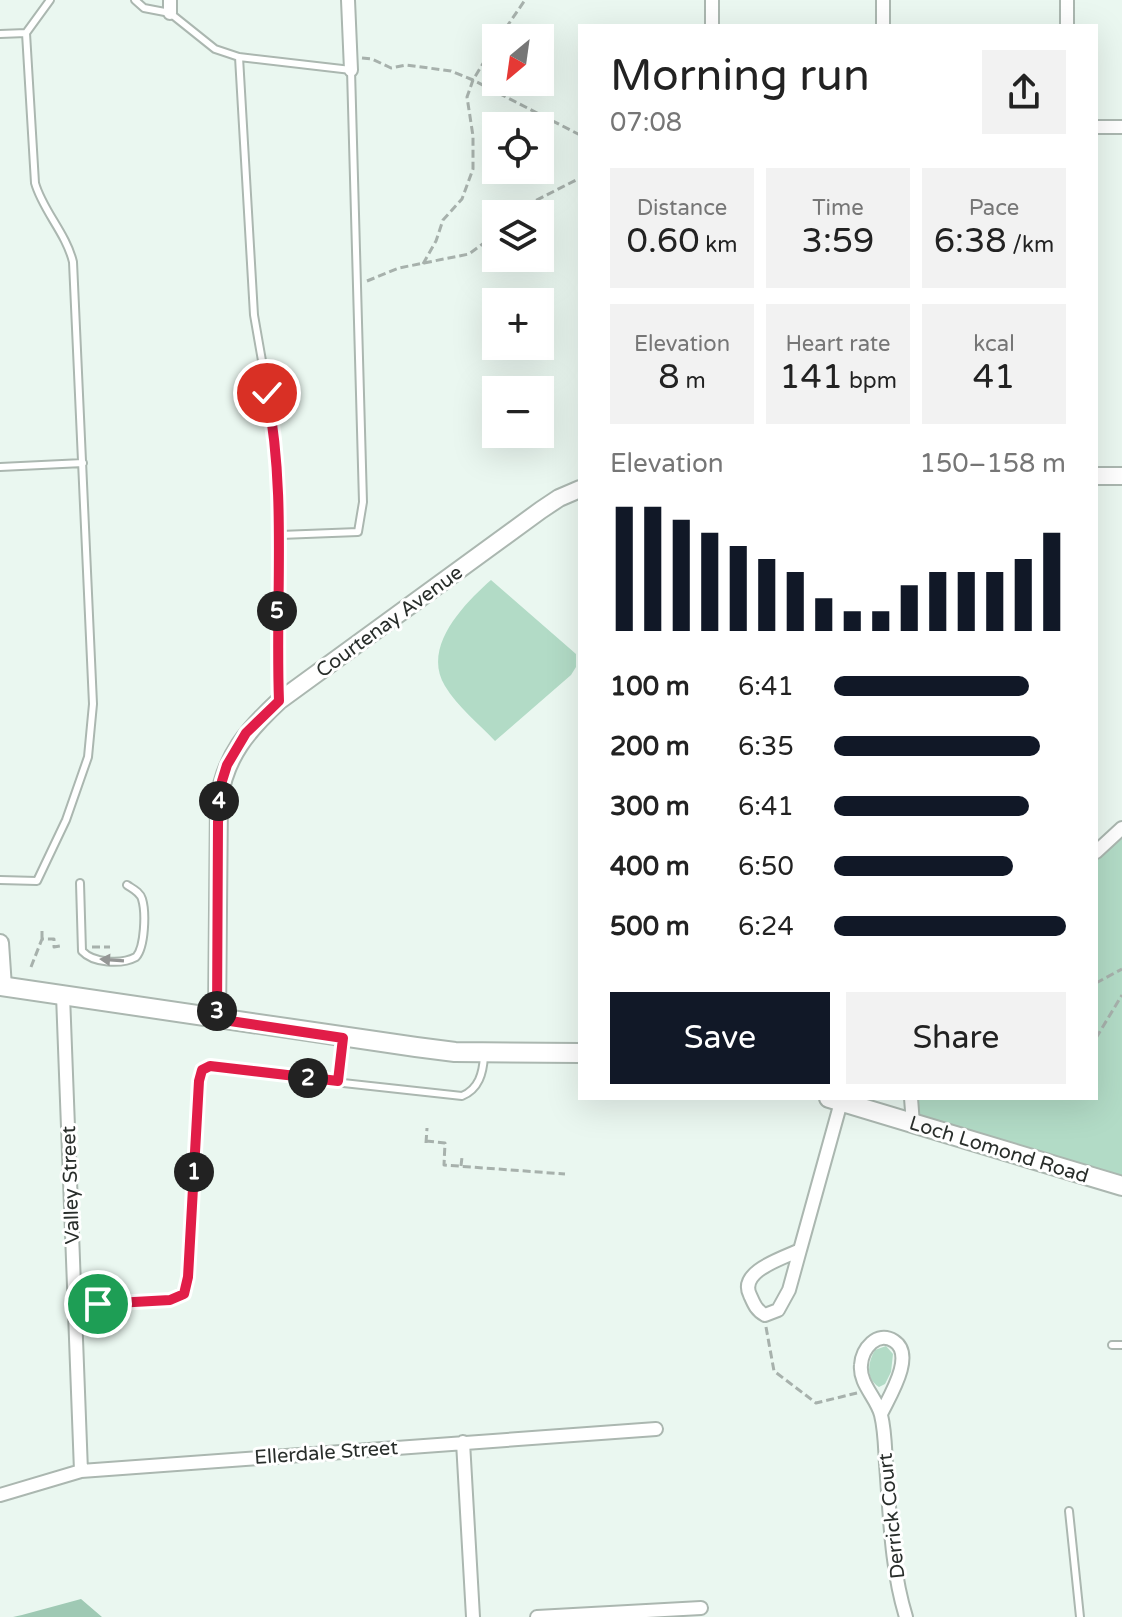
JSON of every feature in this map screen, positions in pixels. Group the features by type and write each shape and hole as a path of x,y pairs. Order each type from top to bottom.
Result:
{"main road":[{"path":"1,986 455,1052 578,1053"},
{"name":"Loch Lomond Road","path":"835,1100 1122,1186"}],"street":[{"path":"348,0 351,64"},
{"path":"712,0 712,24"},
{"path":"883,0 883,24"},
{"path":"1067,0 1067,24"},
{"path":"1098,127 1122,127"},
{"path":"1098,476 1122,476"},
{"name":"Courtenay Avenue","path":"217,1019 218,822 222,781 227,765 246,733 279,701 541,510 578,490"},
{"path":"1098,850 1122,828"},
{"path":"0,943 1,986"},
{"name":"Valley Street","path":"63,995 81,1471"},
{"path":"800,1250 751,1277 747,1290 758,1311 765,1315 778,1310 789,1290 800,1250 835,1100"},
{"path":"911,1100 913,1124"},
{"name":"Derrick Court","path":"881,1414 902,1363 901,1350 895,1342 878,1338 865,1351 860,1368 881,1414 896,1575 906,1617"},
{"name":"Ellerdale Street","path":"0,1495 81,1471 656,1429"},
{"path":"463,1442 473,1617"},
{"path":"537,1617 701,1608"}],"lane":[{"path":"0,880 37,881 70,808 88,757 93,685 73,262 66,242 38,195 35,183 26,33 50,0"},
{"path":"135,0 144,8 170,7 215,49 239,57 351,64 363,502 358,532 280,535"},
{"path":"0,34 26,33"},
{"path":"239,57 254,315 275,435 280,535 277,592 279,701"},
{"path":"0,467 83,463"},
{"path":"80,883 82,951 92,959 124,962 136,957 143,945 142,899 127,885"},
{"path":"338,1081 343,1038"},
{"path":"75,1305 170,1300 184,1294 188,1277 202,1070 210,1066 462,1096 471,1091 482,1076 484,1052"},
{"path":"1112,1345 1122,1345"},
{"path":"1069,1511 1080,1617"}],"path":[{"path":"508,24 525,0"},
{"path":"351,64 372,59 391,68 406,65 442,69 473,80 578,134"},
{"path":"423,264 443,220 462,199 473,169 473,136 467,97 482,65"},
{"path":"537,200 578,179"},
{"path":"356,284 399,268 469,254 482,244"},
{"path":"31,967 42,939 42,930"},
{"path":"42,939 54,939 54,947 60,946"},
{"path":"1098,982 1122,969"},
{"path":"1098,1035 1122,995"},
{"path":"427,1128 426,1142 445,1143 444,1165 565,1174"},
{"path":"461,1166 462,1157"},
{"path":"765,1315 774,1371 816,1403 869,1391"}],"green space":[{"path":"491,580 576,654 576,667 571,675 495,741 445,686 439,671 438,656 449,627 469,601"},
{"path":"1122,828 1122,1186 913,1124 911,1100 1098,1100 1098,850"},
{"path":"886,1346 893,1354 891,1372 885,1384 879,1387 871,1379 869,1365 875,1350"},
{"path":"81,1599 102,1617 13,1617 22,1615"}],"route":[{"path":"98,1304 170,1300 184,1294 188,1277 202,1070 210,1066 338,1081 343,1038 217,1019 218,822 222,781 227,765 246,733 279,701 277,592 280,535 275,435 267,393"}]}
